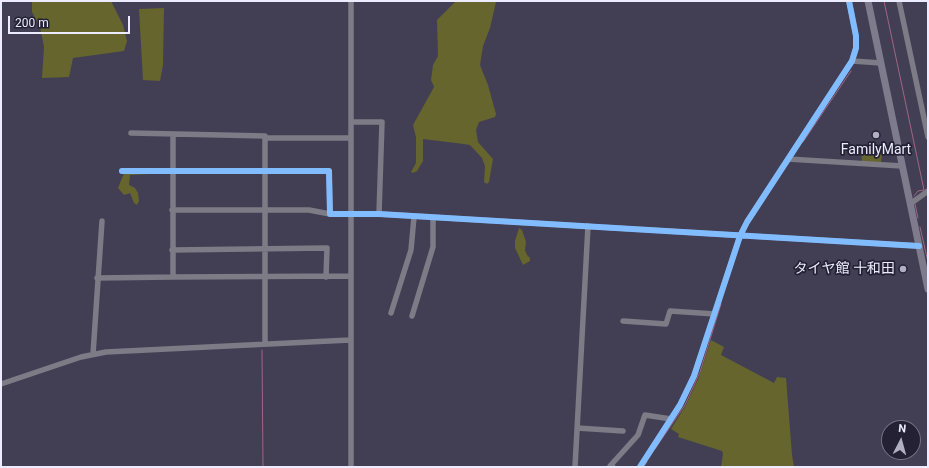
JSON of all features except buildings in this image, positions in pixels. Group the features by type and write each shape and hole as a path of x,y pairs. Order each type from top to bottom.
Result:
{"main road":[{"path":"868,1 928,289"}],"street":[{"path":"351,1 351,467"},
{"path":"640,467 671,419 694,376 740,236 747,222 852,61 856,48 856,36 849,1"},
{"path":"899,1 928,137"},
{"path":"852,61 881,63"},
{"path":"351,122 382,122 379,214"},
{"path":"131,133 265,136 265,138 350,138"},
{"path":"173,134 173,278"},
{"path":"265,138 265,344"},
{"path":"788,160 902,166"},
{"path":"122,171 329,171 330,214"},
{"path":"910,204 928,191"},
{"path":"172,210 309,210 330,214 379,214 919,246"},
{"path":"392,313 411,250 414,217"},
{"path":"412,316 433,247 433,218"},
{"path":"93,354 102,221"},
{"path":"575,467 588,226"},
{"path":"172,250 327,248 326,277"},
{"path":"98,278 350,276"},
{"path":"623,321 666,324 670,311 715,314"},
{"path":"1,384 93,354 350,340"},
{"path":"613,467 610,466 638,434 645,415 671,419"},
{"path":"577,428 623,431"}],"shaded area":[{"path":"32,1 111,1 123,25 127,41 124,51 73,58 69,77 42,78 44,47 40,27 32,12"},
{"path":"456,1 496,2 490,28 483,46 480,65 488,85 496,114 495,117 479,122 476,130 478,142 493,159 489,182 487,184 484,182 485,166 482,158 470,145 423,139 423,161 417,171 413,173 411,172 416,163 416,137 413,125 434,87 431,80 433,65 438,56 437,20"},
{"path":"164,8 163,65 160,81 143,80 139,9"},
{"path":"861,151 882,153 881,164 862,162"},
{"path":"124,173 149,173 130,175 129,185 135,188 138,193 139,201 137,205 134,203 130,193 124,195 118,188"},
{"path":"519,228 522,230 526,242 525,250 530,258 530,261 523,265 515,248 515,241"},
{"path":"711,340 724,347 721,355 774,383 777,377 786,378 794,467 721,467 722,451 678,437 679,434 671,429 686,405 699,377"}],"waterway":[{"path":"884,1 924,190 918,191 914,196"},
{"path":"803,142 851,71"},
{"path":"915,204 918,218"},
{"path":"920,227 928,262"},
{"path":"655,449 685,405 691,392 700,372 721,304"},
{"path":"262,350 263,467"},
{"path":"643,467 647,462"}],"cycle path":[{"path":"640,467 680,405 694,376 740,236 747,222 852,61 856,48 856,36 849,1"},
{"path":"122,171 329,171 330,214 379,214 919,246"}],"place":[{"name":"FamilyMart","path":"876,135"},
{"name":"タイヤ館 十和田","path":"903,269"}]}
